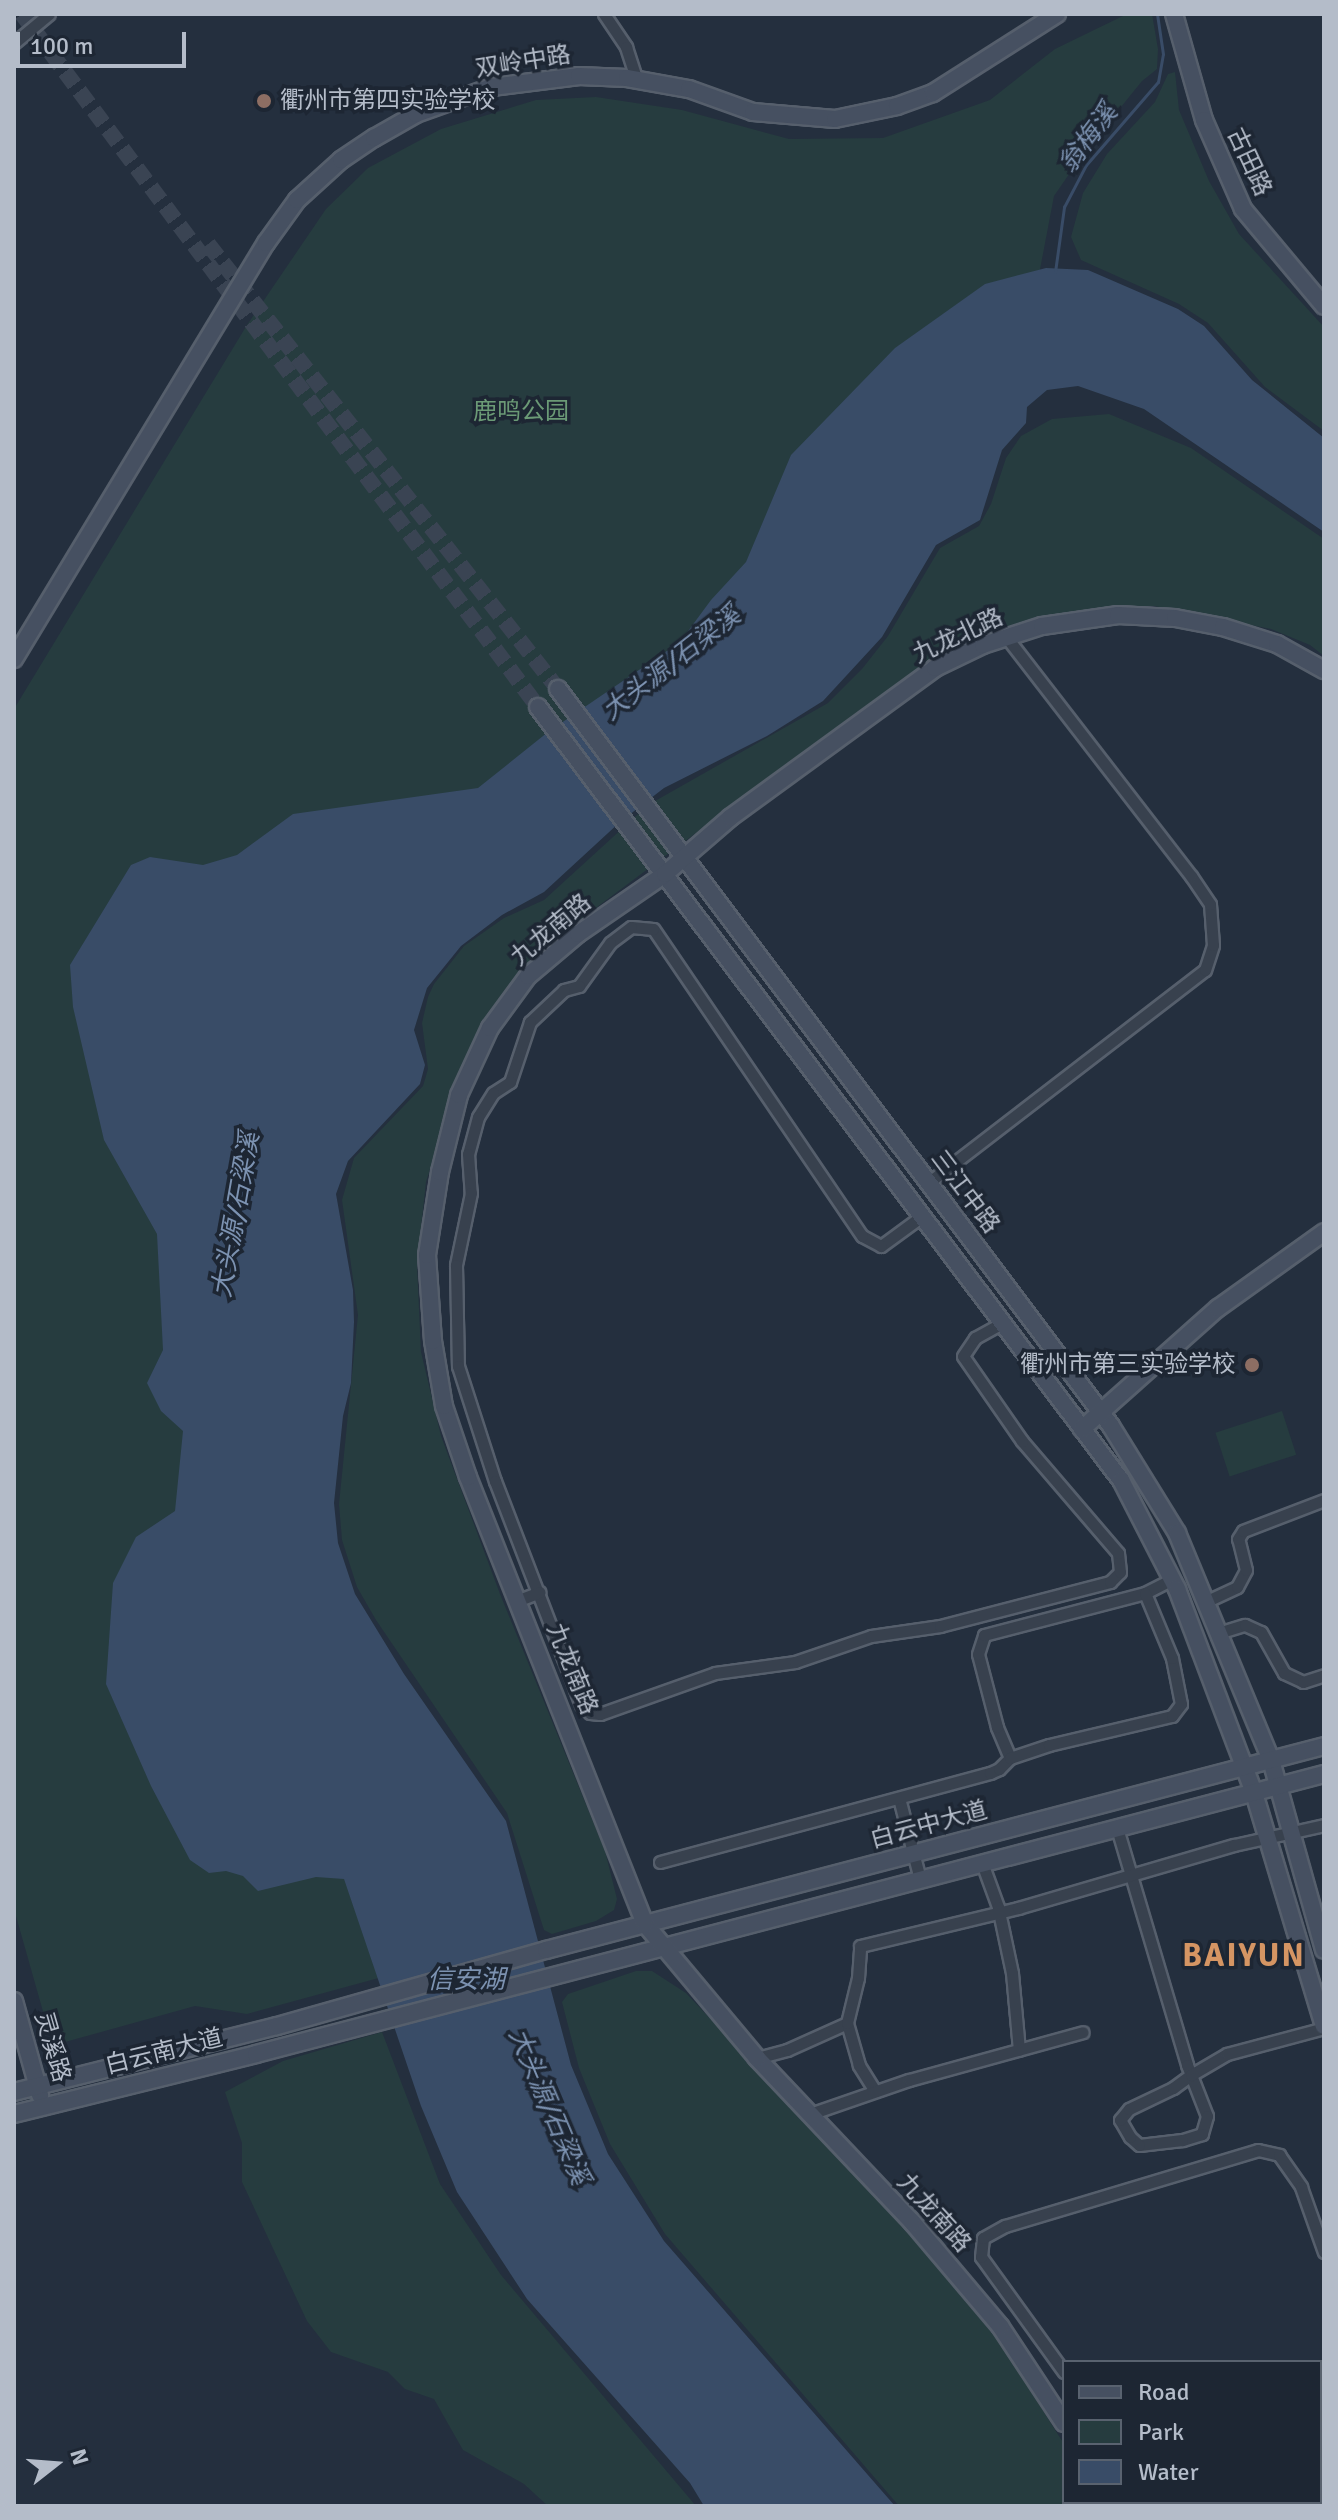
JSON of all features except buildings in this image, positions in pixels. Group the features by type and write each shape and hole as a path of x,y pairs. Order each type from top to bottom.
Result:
{"main road":[{"name":"双岭中路","path":"14,659 266,243 297,200 341,160 374,138 416,114 492,87 579,76 637,80 689,89 753,112 835,119 897,106 933,93 1057,14"},
{"name":"古田路","path":"1174,14 1204,120 1243,209 1324,306"},
{"name":"九龙北路","path":"665,874 731,817 935,668 1006,637 1042,626 1118,615 1175,618 1277,644 1324,670"},
{"name":"三江中路","path":"558,689 1101,1413 1177,1533 1271,1760 1324,1950"},
{"name":"三江中路","path":"538,707 1121,1480 1172,1579 1254,1793 1324,2027"},
{"name":"九龙南路","path":"665,874 578,934 528,976 490,1028 459,1095 440,1172 427,1255 433,1341 444,1406 468,1477 645,1924 757,2058 912,2222 1004,2331 1062,2416"},
{"path":"1082,1429 1218,1308 1324,1232"},
{"name":"白云中大道","path":"546,1950 1324,1746"},
{"name":"白云中大道","path":"552,1975 1324,1774"},
{"name":"白云南大道","path":"14,2092 319,2014 546,1950"},
{"name":"白云南大道","path":"14,2114 552,1975"},
{"name":"灵溪路","path":"14,2001 44,2107"}],"street":[{"path":"14,43 49,14"},
{"path":"604,14 626,47 637,80"},
{"path":"928,1183 1205,970 1213,945 1210,904 1006,637"},
{"path":"922,1216 881,1246 862,1236 653,929 631,927 610,943 579,986 564,990 530,1022 510,1082 493,1093 478,1117 468,1154 471,1193 456,1265 458,1366 495,1481 581,1705 590,1713 600,1714 715,1673 795,1662 871,1636 940,1626 1110,1582 1120,1572 1118,1553 1022,1441 963,1356 975,1338 1002,1323"},
{"path":"1205,1602 1237,1587 1246,1570 1238,1539 1243,1531 1324,1500"},
{"path":"1010,1758 993,1716 978,1654 984,1635 1145,1593 1172,1579"},
{"path":"519,1600 540,1592"},
{"path":"660,1862 994,1771 1010,1758 1177,1712 1181,1704 1172,1658 1145,1593"},
{"path":"1218,1633 1245,1625 1261,1632 1284,1673 1303,1682 1324,1675"},
{"path":"899,1798 920,1879"},
{"path":"875,2091 859,2065 847,2023 858,1978 860,1946 1000,1913 1324,1825"},
{"path":"1117,1828 1191,2075 1207,2116 1202,2134 1157,2145 1139,2145 1130,2137 1120,2120 1129,2109 1191,2075 1227,2054 1324,2027"},
{"path":"982,1863 1000,1913 1012,1973 1019,2050"},
{"path":"757,2058 787,2050 847,2023"},
{"path":"810,2114 875,2091 1083,2032"},
{"path":"1062,2369 981,2257 983,2238 1005,2226 1258,2150 1279,2155 1301,2187 1324,2252"}],"green space":[{"name":"鹿鸣公园","path":"1127,14 1152,14 1158,49 1157,69 1142,81 1083,154 1054,196 1038,280 743,576 164,1232 186,1427 330,1868 349,1875 386,1976 247,2014 195,2006 65,2042 50,2036 14,1909 14,709 247,325 326,209 368,168 441,129 536,100 596,97 682,110 789,139 883,138 990,100 1055,49"},
{"path":"1175,72 1179,110 1209,181 1239,234 1324,327 1324,431 1265,387 1208,323 1179,304 1081,260 1071,237 1083,193 1107,154 1155,102 1168,74"},
{"path":"1109,414 1191,448 1324,539 1324,656 1310,645 1271,629 1154,606 1099,608 1046,617 982,636 931,662 864,707 565,931 523,967 462,1069 426,1182 417,1265 421,1352 441,1436 500,1594 605,1851 617,1899 614,1910 596,1921 552,1934 544,1930 507,1813 376,1620 357,1587 342,1540 339,1504 358,1315 342,1200 354,1158 423,1086 428,1069 422,1023 428,997 434,984 464,946 504,918 544,900 648,805 828,703 862,669 888,636 940,548 979,526 991,504 1006,458 1021,436 1052,419"},
{"path":"1282,1411 1296,1455 1230,1476 1215,1433"},
{"path":"636,1971 652,1971 686,1993 906,2226 997,2338 1062,2441 1062,2504 1097,2506 899,2506 665,2234 610,2144 579,2068 562,2002 568,1994"},
{"path":"382,2032 440,2184 501,2275 696,2506 548,2506 524,2484 463,2450 434,2399 405,2389 388,2372 331,2352 307,2321 242,2182 242,2143 225,2092 283,2061"}],"water":[{"path":"1046,268 1088,270 1178,309 1204,326 1252,380 1324,438 1324,532 1144,409 1078,386 1047,390 1027,407 1026,423 1002,450 980,520 936,545 882,637 823,701 767,736 664,788 620,822 544,892 502,915 461,946 427,988 414,1030 425,1065 420,1084 348,1161 336,1194 353,1290 354,1322 351,1383 343,1416 334,1503 338,1543 355,1594 404,1674 506,1821 571,2065 608,2154 664,2241 895,2506 704,2506 690,2483 527,2299 457,2192 421,2106 344,1879 316,1877 258,1891 243,1876 226,1871 209,1873 190,1860 151,1786 106,1684 113,1583 136,1537 175,1511 183,1431 161,1411 147,1383 163,1350 157,1234 104,1140 73,1007 70,965 131,865 150,857 203,865 237,855 293,814 478,788 548,732 680,642 711,600 746,562 791,455 895,348 985,284"}],"waterway":[{"name":"翁梅溪","path":"1055,272 1064,207 1086,165 1158,82 1163,54 1157,14"}],"tunnel":[{"path":"22,14 538,707"},
{"path":"208,244 558,689"}],"place":[{"name":"衢州市第四实验学校","path":"264,101"},
{"name":"衢州市第三实验学校","path":"1252,1365"}],"district":[{"name":"BAIYUN","path":"1244,1956"}],"water label":[{"name":"大头源/石梁溪","path":"672,664"},
{"name":"大头源/石梁溪","path":"237,1215"},
{"name":"信安湖","path":"466,1981"},
{"name":"大头源/石梁溪","path":"548,2107"}]}
